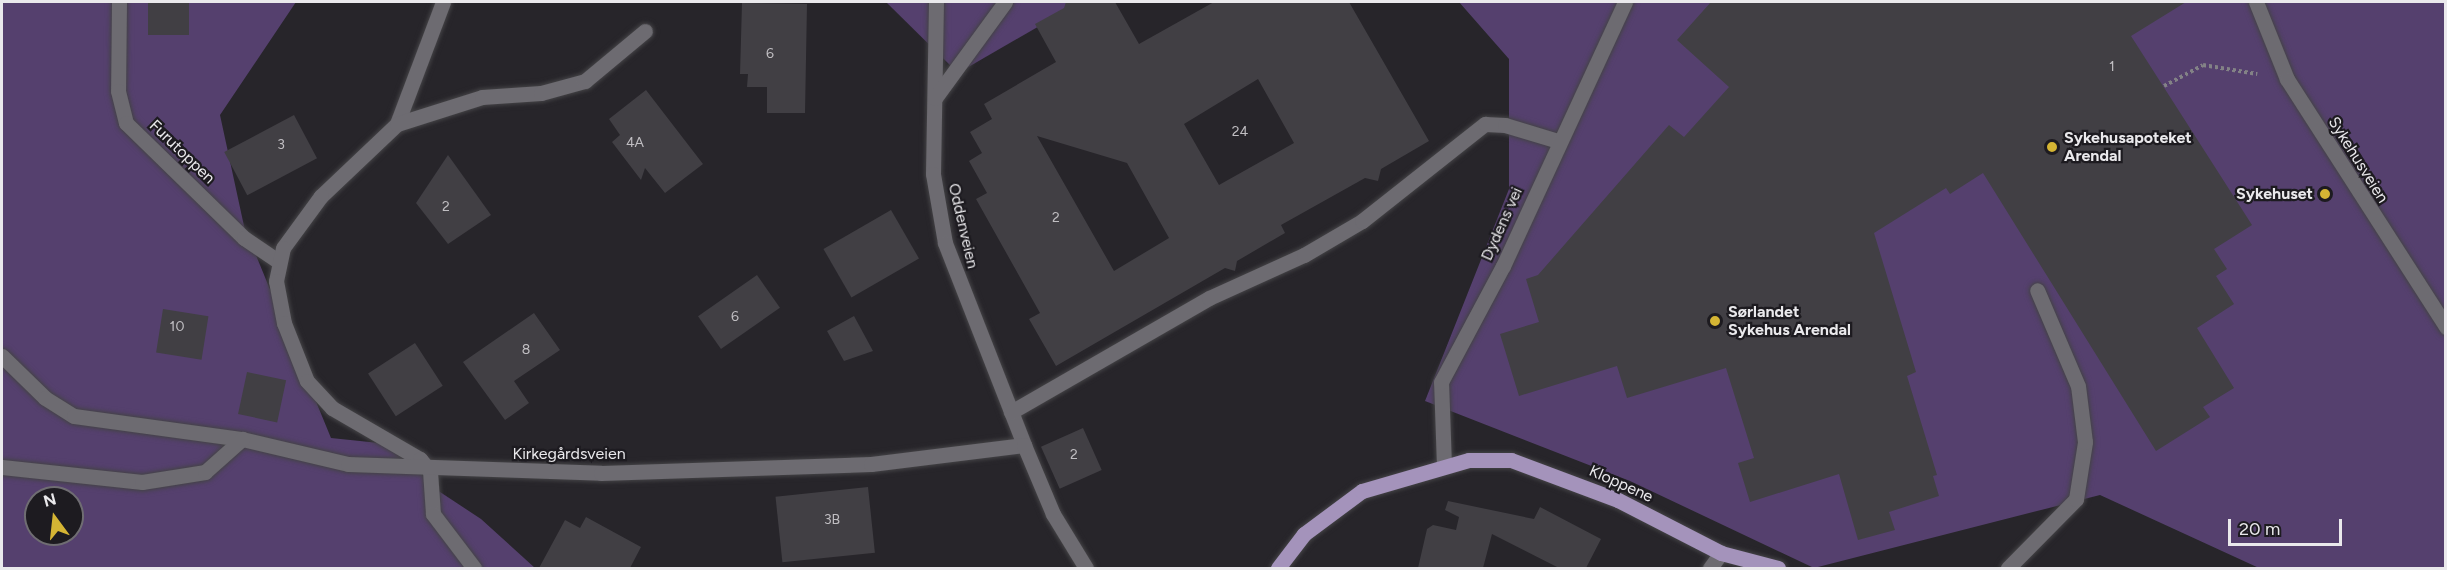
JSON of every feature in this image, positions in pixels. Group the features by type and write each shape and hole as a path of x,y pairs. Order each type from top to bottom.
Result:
{"main road":[{"name":"Kloppene","path":"1278,568 1304,534 1362,491 1444,466 1511,460 1618,500 1721,553 1778,568"}],"street":[{"name":"Furutoppen","path":"119,2 118,91 126,123 244,238 278,261"},
{"path":"398,124 443,2"},
{"name":"Oddenveien","path":"936,2 933,174 945,243 1024,445"},
{"path":"935,98 1005,2"},
{"name":"Dydens vei","path":"1444,466 1441,382 1503,266 1558,141 1624,2"},
{"name":"Sykehusveien","path":"2256,2 2287,79 2445,327"},
{"path":"474,568 433,514 430,471 420,459 332,408 307,381 284,323 276,281 278,261 321,196 398,124 482,97 541,93 585,81 645,31"},
{"path":"1011,412 1209,298 1304,255 1362,221 1485,124 1505,125 1558,141"},
{"path":"2008,568 2076,499 2085,442 2078,386 2037,290"},
{"name":"Kirkegårdsveien","path":"2,356 45,398 74,416 242,439 348,464 430,471 601,473 871,464 1024,445"},
{"path":"2,467 142,482 205,472 242,439"},
{"path":"1024,445 1053,514 1086,568"},
{"path":"1710,568 1721,553"}],"path":[{"path":"2164,86 2203,64 2287,79"}],"shaded area":[{"path":"2,2 296,2 220,115 244,226 331,438 408,446 434,488 481,519 535,568 2,568"},
{"path":"886,2 1081,2 958,73"},
{"name":"Sørlandet Sykehus Arendal","path":"1459,2 2445,2 2445,568 2259,568 2100,495 1814,568 1630,481 1425,401 1509,189 1509,59"}],"building":[{"path":"148,2 189,2 189,35 148,35"},
{"path":"1066,2 1115,2 1139,44 1214,2 1349,2 1429,141 1381,169 1378,181 1365,178 1281,225 1285,233 1237,261 1235,271 1225,268 1056,366 1029,319 1040,313 976,199 987,193 969,161 982,153 970,132 992,119 984,104 1056,62 1035,24 1064,8","holes":["1258,79 1294,143 1219,185 1184,124","1037,136 1127,163 1169,238 1114,271"]},
{"path":"1711,2 2186,2 2131,36 2252,225 2214,249 2227,269 2216,276 2234,304 2197,328 2234,388 2203,407 2210,417 2156,451 1983,173 1950,194 1946,188 1874,233 1916,372 1907,376 1937,475 1933,476 1939,496 1889,512 1895,530 1858,540 1839,474 1750,502 1738,463 1754,458 1726,368 1627,398 1617,366 1519,396 1500,334 1539,322 1526,279 1538,275 1669,125 1684,137 1729,87 1677,40"},
{"path":"742,3 807,4 805,113 767,113 767,87 747,87 748,74 740,74"},
{"path":"646,90 703,164 665,193 645,168 641,180 612,142 620,135 609,119"},
{"path":"294,115 317,158 247,195 224,152"},
{"path":"448,155 491,215 448,244 416,203"},
{"path":"891,210 919,258 851,297 823,249"},
{"path":"757,275 780,308 721,349 698,316"},
{"path":"163,309 208,316 202,360 156,352"},
{"path":"534,313 560,350 514,381 529,403 505,420 463,362"},
{"path":"854,316 873,351 844,361 827,331"},
{"path":"415,343 443,386 396,416 368,373"},
{"path":"247,372 286,380 277,422 238,414"},
{"path":"1083,428 1102,470 1060,489 1041,447"},
{"path":"868,487 875,553 782,562 776,497"},
{"path":"1448,501 1534,519 1540,507 1601,539 1586,568 1559,568 1492,534 1483,568 1418,568 1427,529 1433,525 1456,530 1459,517 1445,510"},
{"path":"586,517 641,547 630,568 539,568 565,520 580,528"}],"place":[{"name":"Sykehusapoteket Arendal","path":"2052,147"},
{"name":"Sykehuset","path":"2325,194"},
{"name":"Sørlandet Sykehus Arendal","path":"1715,321"}]}
